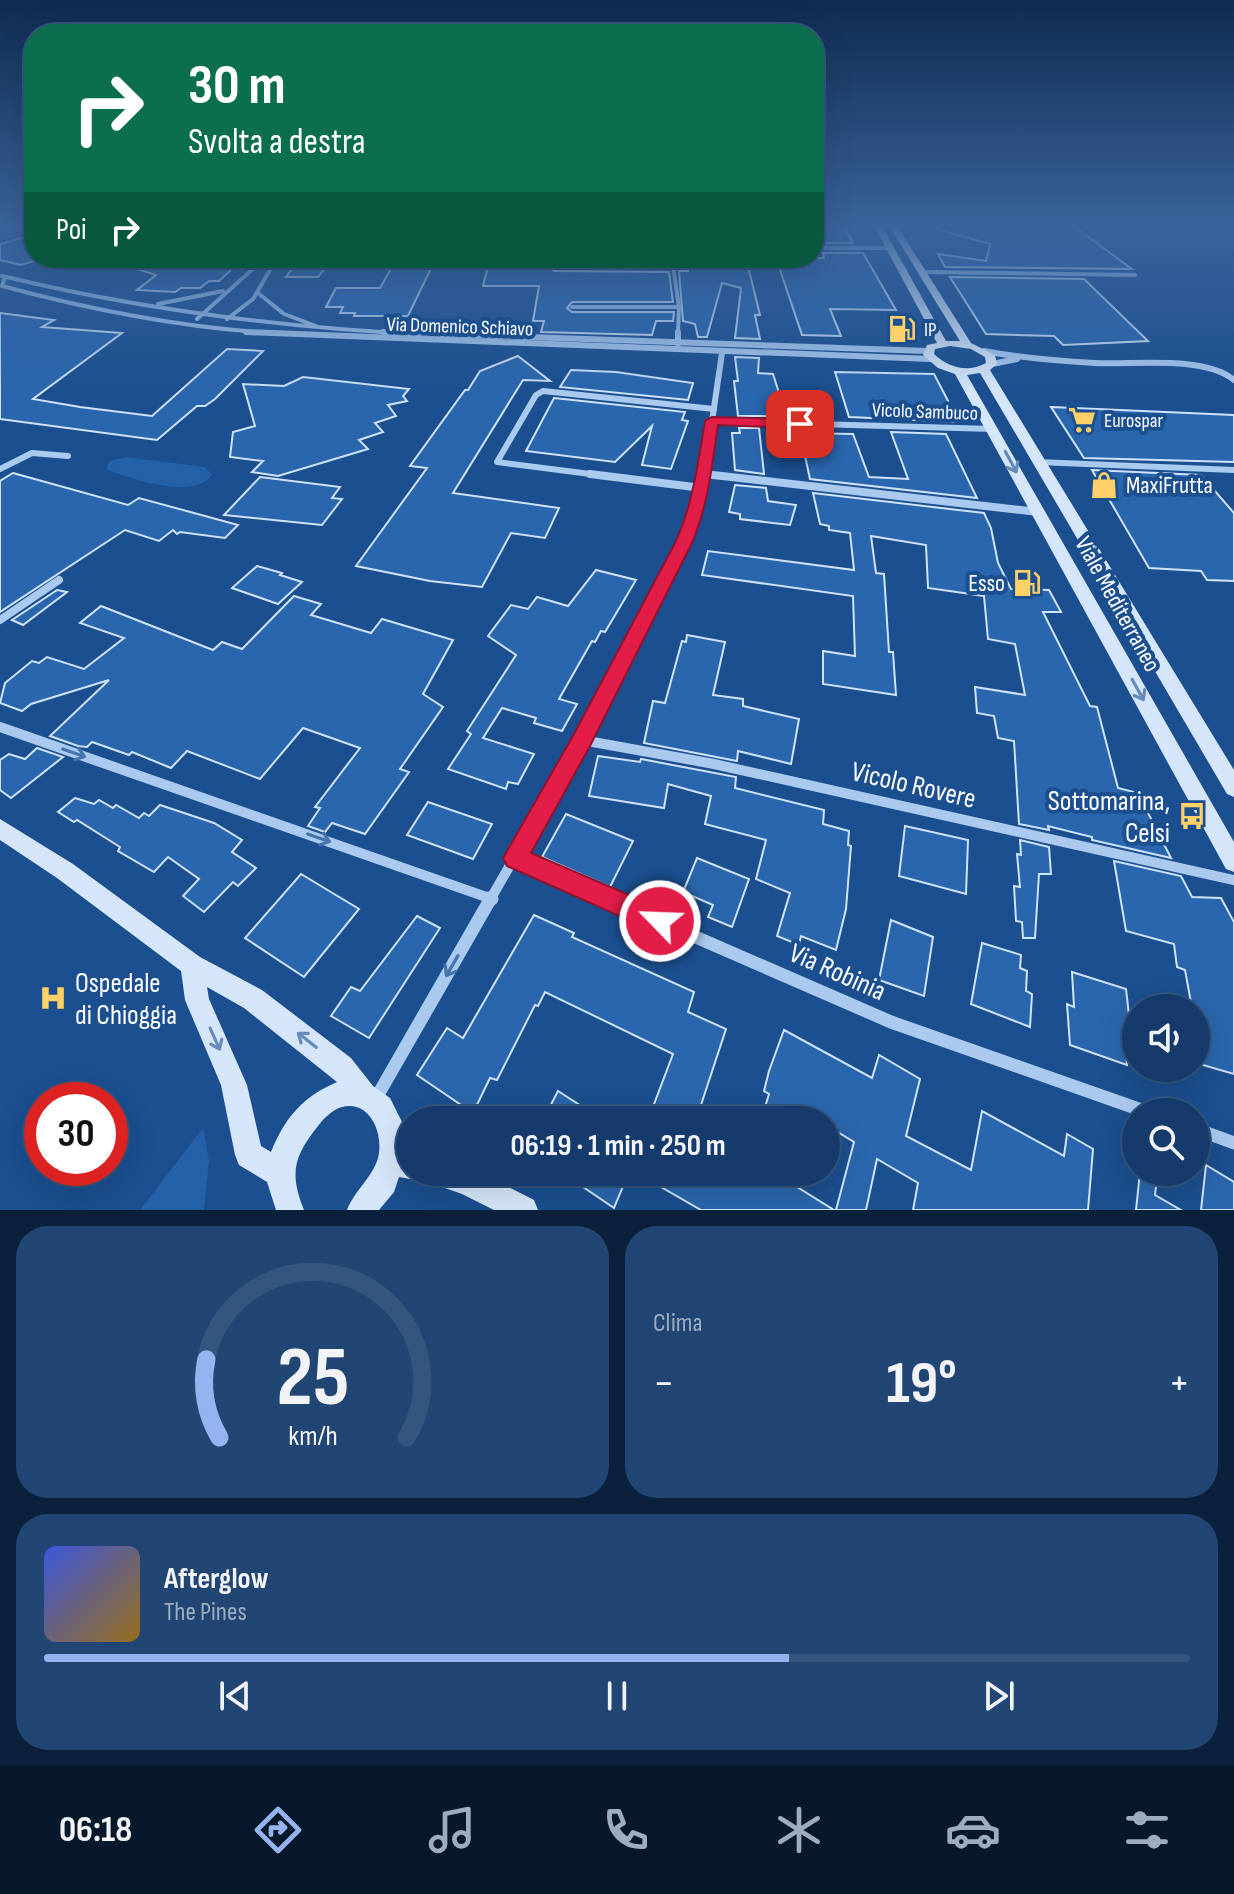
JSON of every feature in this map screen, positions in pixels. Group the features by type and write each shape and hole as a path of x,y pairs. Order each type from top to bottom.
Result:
{"street":[{"name":"Via Domenico Schiavo","path":"3,280 2,286 62,302 208,328 322,337 722,353 930,355"},
{"name":"Via Domenico Schiavo","path":"24,280 200,316 331,331 930,355"},
{"path":"190,325 241,280"},
{"path":"208,328 252,303 263,280"},
{"path":"675,280 679,307 678,344"},
{"path":"908,280 942,343"},
{"path":"926,280 967,344"},
{"path":"145,306 227,290"},
{"path":"258,293 269,306 284,315 331,331"},
{"path":"572,307 679,307"},
{"path":"1022,358 959,371 930,355 942,343 967,344 984,351 1022,358 1197,365 1226,373 1234,380"},
{"name":"Viale Mediterraneo","path":"984,351 992,358 988,367 1036,462 1234,788"},
{"path":"369,1097 492,899 582,740 683,543 694,519 702,488 722,353"},
{"name":"Viale Mediterraneo","path":"959,371 1234,862"},
{"path":"702,488 497,462 536,395 543,391 714,409"},
{"name":"Vicolo Sambuco","path":"712,421 993,429"},
{"path":"0,469 33,451 44,450 68,456"},
{"path":"1036,462 1234,470"},
{"path":"704,474 1038,512"},
{"path":"0,620 59,580"},
{"path":"0,727 492,899"},
{"name":"Vicolo Rovere","path":"582,740 714,764 1234,880"},
{"path":"0,828 65,871 192,965 253,999 342,1067 390,1121 396,1152"},
{"name":"Via Robinia","path":"515,858 891,1022 1122,1103"},
{"path":"192,965 197,1000 234,1085 249,1155 279,1173"},
{"path":"290,1210 279,1173 285,1148 301,1122 319,1104 340,1093 369,1097"},
{"path":"1210,1134 1234,1143"},
{"path":"361,1210 396,1169"},
{"path":"477,1186 524,1210"}],"shaded area":[{"path":"126,457 204,467 212,474 204,482 178,487 130,478 106,469 110,461"},
{"path":"203,1128 209,1161 204,1210 140,1210"}],"building":[{"path":"149,280 220,280 175,292 137,290"},
{"path":"384,280 425,280 408,316 354,316 355,313 340,313 343,307 326,307 336,288 380,288"},
{"path":"484,280 670,280 673,302 572,302 567,308 572,312 674,312 673,321 656,321 652,335 541,332 544,321 533,321 539,286 483,286"},
{"path":"680,280 752,280 760,315 755,315 760,339 735,338 741,288 722,283 707,337 698,337 695,324 683,321"},
{"path":"784,280 879,280 896,310 830,309 841,336 802,335"},
{"path":"952,280 1086,280 1148,341 1063,345 1054,336 986,334"},
{"path":"0,313 54,320 42,327 122,333 33,399 80,407 152,416 227,349 263,351 215,399 205,406 197,406 157,440 0,419"},
{"path":"518,356 550,381 523,380 453,493 559,508 545,538 511,533 482,587 430,581 356,566 427,468 410,466 465,390 480,371"},
{"path":"735,357 759,358 758,373 773,374 780,396 795,396 800,416 738,416"},
{"path":"571,370 616,372 693,383 688,400 560,387"},
{"path":"835,372 934,374 959,422 849,417"},
{"path":"303,377 409,389 403,396 407,401 388,405 396,416 375,423 383,432 359,440 368,449 278,476 252,472 263,461 230,457 233,432 255,426 243,384 284,386"},
{"path":"554,398 685,412 682,420 688,421 671,469 642,465 652,426 615,462 526,451"},
{"path":"1051,407 1234,415 1234,462 1084,458"},
{"path":"739,428 759,428 764,474 735,470 732,433 740,433"},
{"path":"891,432 946,434 977,498 810,479 800,433 853,434 869,477 908,479"},
{"path":"1092,470 1201,475 1234,513 1234,581 1207,580 1201,571 1149,568"},
{"path":"13,473 128,505 139,498 238,525 225,538 177,534 173,530 159,541 125,530 0,612 0,481"},
{"path":"260,477 340,487 332,498 342,499 322,525 224,515"},
{"path":"735,485 766,488 768,501 796,505 790,525 740,519 740,514 729,512"},
{"path":"813,493 984,513 991,528 998,563 1011,589 1049,590 1061,612 1043,612 1090,706 1097,707 1118,788 1138,793 1171,858 1092,840 1092,837 1048,826 1049,830 1019,824 1014,741 998,738 994,716 977,713 975,687 1025,695 1015,644 988,639 984,596 928,588 926,545 871,536 876,573 884,574 889,652 893,652 896,695 823,684 823,651 855,656 853,596 702,575 708,551 854,570 850,533 829,530 829,526 820,524"},
{"path":"257,566 302,582 278,604 232,588"},
{"path":"596,570 636,580 605,632 601,631 595,642 592,641 559,699 577,704 562,731 534,723 536,718 502,708 483,738 534,754 518,784 508,782 506,789 448,769 471,734 467,731 516,655 488,636 511,605 528,609 537,597 568,606"},
{"path":"57,590 67,592 23,625 12,620"},
{"path":"294,596 321,604 311,615 371,633 382,619 453,640 423,694 443,707 400,769 409,772 365,834 332,823 325,832 308,826 320,808 315,807 360,748 303,728 260,779 187,751 171,768 132,752 129,755 92,742 87,747 78,746 50,736 109,680 31,704 22,711 0,703 5,683 32,661 39,663 47,657 84,669 124,638 80,623 101,606 213,650 222,642 242,649"},
{"path":"687,635 725,642 713,695 743,699 743,706 799,719 791,764 738,751 737,761 644,743 653,701 665,703 682,641 686,642"},
{"path":"37,748 63,757 11,798 0,790 0,760 9,754 25,759"},
{"path":"598,756 640,762 641,759 736,777 735,788 824,810 823,824 849,831 848,845 851,846 846,909 836,950 801,936 799,945 777,936 790,893 756,879 766,840 705,824 711,796 668,784 664,808 589,796"},
{"path":"75,798 94,804 99,800 113,808 116,805 139,818 144,813 149,816 160,805 214,823 242,840 232,852 256,868 238,886 233,882 204,912 183,896 199,879 168,857 154,872 118,851 120,847 77,820 74,822 58,812"},
{"path":"428,802 492,824 473,859 407,835"},
{"path":"566,814 633,841 610,887 542,857"},
{"path":"905,826 968,840 966,894 899,876"},
{"path":"1020,840 1049,847 1051,874 1039,874 1035,938 1023,938 1022,922 1016,921 1014,886 1020,887 1017,854 1021,855"},
{"path":"697,858 749,879 732,927 708,917 713,905 683,892"},
{"path":"1114,861 1181,876 1192,897 1221,898 1234,922 1234,1074 1210,1067 1210,994 1189,994 1185,970 1177,967 1174,944 1126,931"},
{"path":"301,874 359,909 304,977 245,938"},
{"path":"534,915 574,933 572,937 694,992 688,1012 726,1029 701,1106 653,1106 673,1054 545,992 538,1006 535,1005 497,1080 490,1078 476,1106 463,1106 417,1075 447,1028 463,1038"},
{"path":"417,916 440,928 369,1038 331,1016 351,987 360,991"},
{"path":"891,920 933,937 924,996 879,980"},
{"path":"982,943 1021,955 1020,968 1027,971 1026,991 1032,994 1030,1027 971,1004"},
{"path":"1072,972 1126,989 1127,994 1122,994 1122,1063 1070,1045 1067,1004 1074,1007"},
{"path":"784,1030 872,1078 879,1055 920,1079 906,1136 971,1170 982,1111 1064,1156 1067,1134 1093,1149 1088,1210 913,1210 918,1183 877,1159 866,1210 836,1210 854,1142 840,1134 840,1106 765,1106 769,1094 764,1091"},
{"path":"558,1091 581,1106 550,1106"},
{"path":"1210,1167 1234,1182 1234,1210 1201,1210 1204,1186 1210,1186"},
{"path":"582,1186 623,1186 614,1208"},
{"path":"659,1186 795,1186 834,1210 701,1210"},
{"path":"1139,1186 1156,1186 1155,1195 1181,1210 1136,1210"}],"place":[{"name":"IP","path":"902,329"},
{"name":"Eurospar","path":"1082,420"},
{"name":"MaxiFrutta","path":"1104,485"},
{"name":"Esso","path":"1027,583"},
{"name":"Sottomarina, Celsi","path":"1192,816"},
{"name":"Ospedale di Chioggia","path":"53,998"}],"route":[{"path":"660,921 515,858 582,740 694,519 712,421 800,424"}]}
